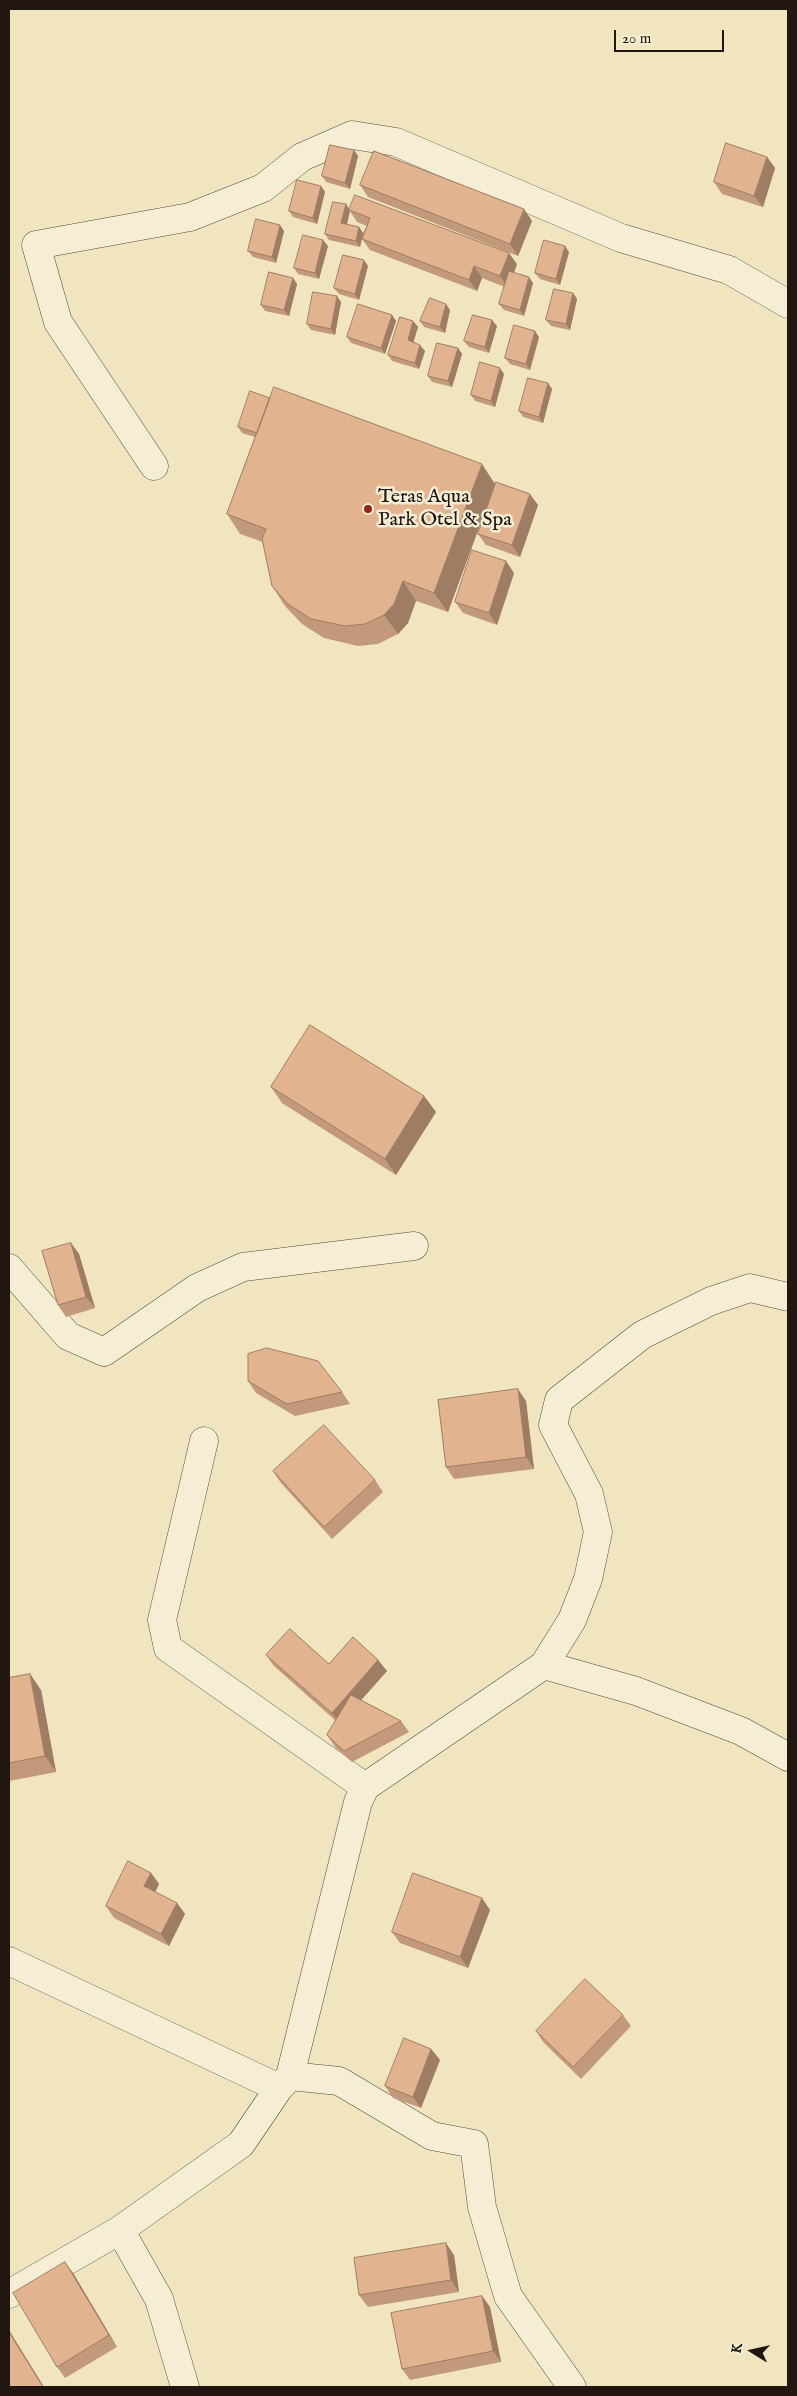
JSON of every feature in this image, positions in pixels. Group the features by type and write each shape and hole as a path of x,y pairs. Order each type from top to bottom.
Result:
{"street":[{"path":"154,466 58,322 36,245 190,217 263,188 302,157 352,135 396,142 621,238 729,270 788,304"},
{"path":"9,1268 68,1336 104,1352 197,1288 243,1267 414,1246"},
{"path":"9,2294 120,2230 241,2144 285,2082 358,1802 365,1787 544,1665 572,1620 588,1579 598,1532 589,1494 553,1425 559,1400 642,1335 710,1301 750,1288 788,1297"},
{"path":"204,1441 162,1620 168,1648 365,1787"},
{"path":"544,1665 636,1691 741,1731 788,1758"},
{"path":"9,1961 285,2082 338,2081 432,2136 474,2144 482,2207 508,2296 572,2387"},
{"path":"120,2230 158,2300 184,2387"}],"building":[{"path":"726,143 767,157 754,196 714,182"},
{"path":"330,145 354,150 345,183 322,176"},
{"path":"374,151 524,209 510,244 360,185"},
{"path":"297,180 321,186 313,218 289,211"},
{"path":"355,195 509,253 500,276 474,266 469,280 362,239 370,218 349,210"},
{"path":"333,202 346,204 341,223 359,227 356,241 325,234"},
{"path":"256,219 280,225 272,257 248,251"},
{"path":"303,235 323,240 315,273 294,268"},
{"path":"544,240 565,246 556,279 535,273"},
{"path":"343,255 364,260 355,294 334,288"},
{"path":"509,271 529,277 520,310 499,304"},
{"path":"269,272 293,278 284,310 261,305"},
{"path":"554,289 573,293 566,324 546,320"},
{"path":"313,292 337,296 331,329 307,324"},
{"path":"430,298 446,304 440,327 420,321"},
{"path":"358,304 392,315 381,348 347,337"},
{"path":"473,315 492,320 485,347 464,341"},
{"path":"400,317 413,321 408,340 420,345 415,363 388,355"},
{"path":"514,325 535,331 526,364 505,358"},
{"path":"437,343 458,348 448,381 428,376"},
{"path":"480,362 500,368 491,401 471,395"},
{"path":"528,378 548,383 539,417 519,411"},
{"name":"Teras Aqua Park Otel & Spa","path":"274,387 482,464 434,593 403,581 394,604 384,615 365,624 345,626 311,619 288,604 272,586 262,539 266,529 227,514"},
{"path":"250,391 270,398 257,433 238,427"},
{"path":"496,482 530,494 512,545 478,534"},
{"path":"472,550 506,561 489,613 455,602"},
{"path":"310,1025 424,1096 385,1159 271,1087"},
{"path":"71,1243 86,1297 58,1305 42,1251"},
{"path":"267,1348 318,1361 342,1392 287,1404 248,1381 248,1354"},
{"path":"518,1389 526,1457 446,1467 438,1400"},
{"path":"324,1425 375,1480 324,1527 273,1471"},
{"path":"290,1629 329,1664 353,1637 378,1660 332,1713 266,1655"},
{"path":"30,1674 45,1756 9,1763 9,1678"},
{"path":"351,1695 401,1721 344,1751 327,1735"},
{"path":"128,1861 151,1873 144,1886 177,1903 161,1934 106,1906"},
{"path":"413,1873 482,1898 460,1957 392,1932"},
{"path":"585,1979 623,2015 573,2067 536,2031"},
{"path":"404,2038 431,2049 413,2097 385,2086"},
{"path":"446,2243 451,2280 359,2295 354,2258"},
{"path":"65,2262 109,2335 57,2367 13,2293"},
{"path":"482,2296 493,2351 402,2369 391,2313"},
{"path":"9,2332 43,2387 9,2387"}],"place":[{"name":"Teras Aqua Park Otel & Spa","path":"368,509"}]}
